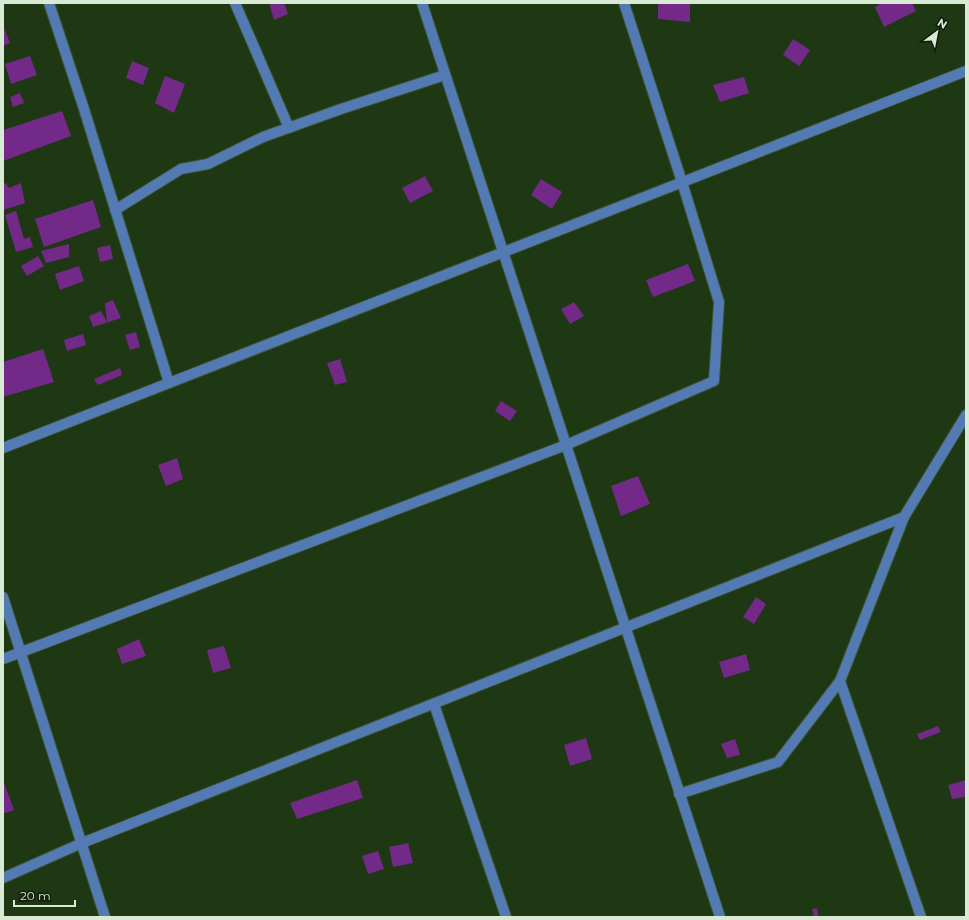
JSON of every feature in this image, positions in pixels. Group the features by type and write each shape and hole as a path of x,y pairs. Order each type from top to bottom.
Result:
{"street":[{"path":"49,3 169,383"},
{"path":"235,3 290,128"},
{"path":"422,3 720,917"},
{"path":"3,659 566,445 714,381 719,302 624,3"},
{"path":"3,448 966,71"},
{"path":"115,210 181,169 208,164 263,137 341,109 445,75"},
{"path":"679,794 778,762 840,681 904,517 966,415"},
{"path":"3,878 82,843 904,517"},
{"path":"3,597 105,917"},
{"path":"840,681 921,917"},
{"path":"434,704 506,917"}],"building":[{"path":"269,3 284,3 288,14 274,20"},
{"path":"658,3 690,4 690,22 658,19"},
{"path":"882,3 912,3 916,11 884,27 875,7"},
{"path":"3,25 10,43 3,46"},
{"path":"793,39 810,50 799,66 783,55"},
{"path":"30,56 37,75 11,84 5,64"},
{"path":"132,61 149,68 143,85 126,78"},
{"path":"165,76 185,84 174,113 155,103"},
{"path":"744,77 749,93 720,102 713,85"},
{"path":"20,93 24,103 13,107 10,97"},
{"path":"62,111 71,136 3,161 3,130"},
{"path":"425,176 433,191 410,203 402,188"},
{"path":"541,179 562,192 552,209 531,195"},
{"path":"6,183 9,188 21,183 25,203 3,210 3,184"},
{"path":"93,200 101,227 44,247 35,219"},
{"path":"16,211 24,239 30,237 33,247 16,252 5,215"},
{"path":"69,244 69,257 46,263 41,251"},
{"path":"110,245 113,259 100,262 97,248"},
{"path":"38,256 44,266 27,276 21,266"},
{"path":"688,264 695,281 653,297 646,280"},
{"path":"79,266 84,281 60,290 55,274"},
{"path":"113,300 121,318 93,327 89,316 101,311 107,322 105,303"},
{"path":"574,302 584,316 570,324 561,309"},
{"path":"136,332 140,347 130,350 125,335"},
{"path":"83,334 86,345 67,351 64,340"},
{"path":"43,349 54,382 3,397 3,362"},
{"path":"340,359 347,382 335,385 327,363"},
{"path":"120,368 122,375 98,385 94,379"},
{"path":"501,401 517,411 510,421 495,411"},
{"path":"177,458 183,479 166,486 158,465"},
{"path":"638,476 650,504 621,516 611,486"},
{"path":"756,597 766,604 754,624 743,617"},
{"path":"139,639 146,656 122,664 117,649"},
{"path":"224,646 231,668 213,673 207,650"},
{"path":"746,654 750,670 724,678 719,662"},
{"path":"938,726 941,732 920,740 917,734"},
{"path":"586,738 592,759 570,766 564,745"},
{"path":"735,739 740,755 727,758 721,744"},
{"path":"3,780 14,810 3,814"},
{"path":"357,780 363,798 297,819 290,803"},
{"path":"966,780 966,797 952,799 948,785"},
{"path":"408,843 413,863 393,867 389,847"},
{"path":"378,851 384,869 368,874 362,856"},
{"path":"817,908 819,917 814,917 812,909"}]}
